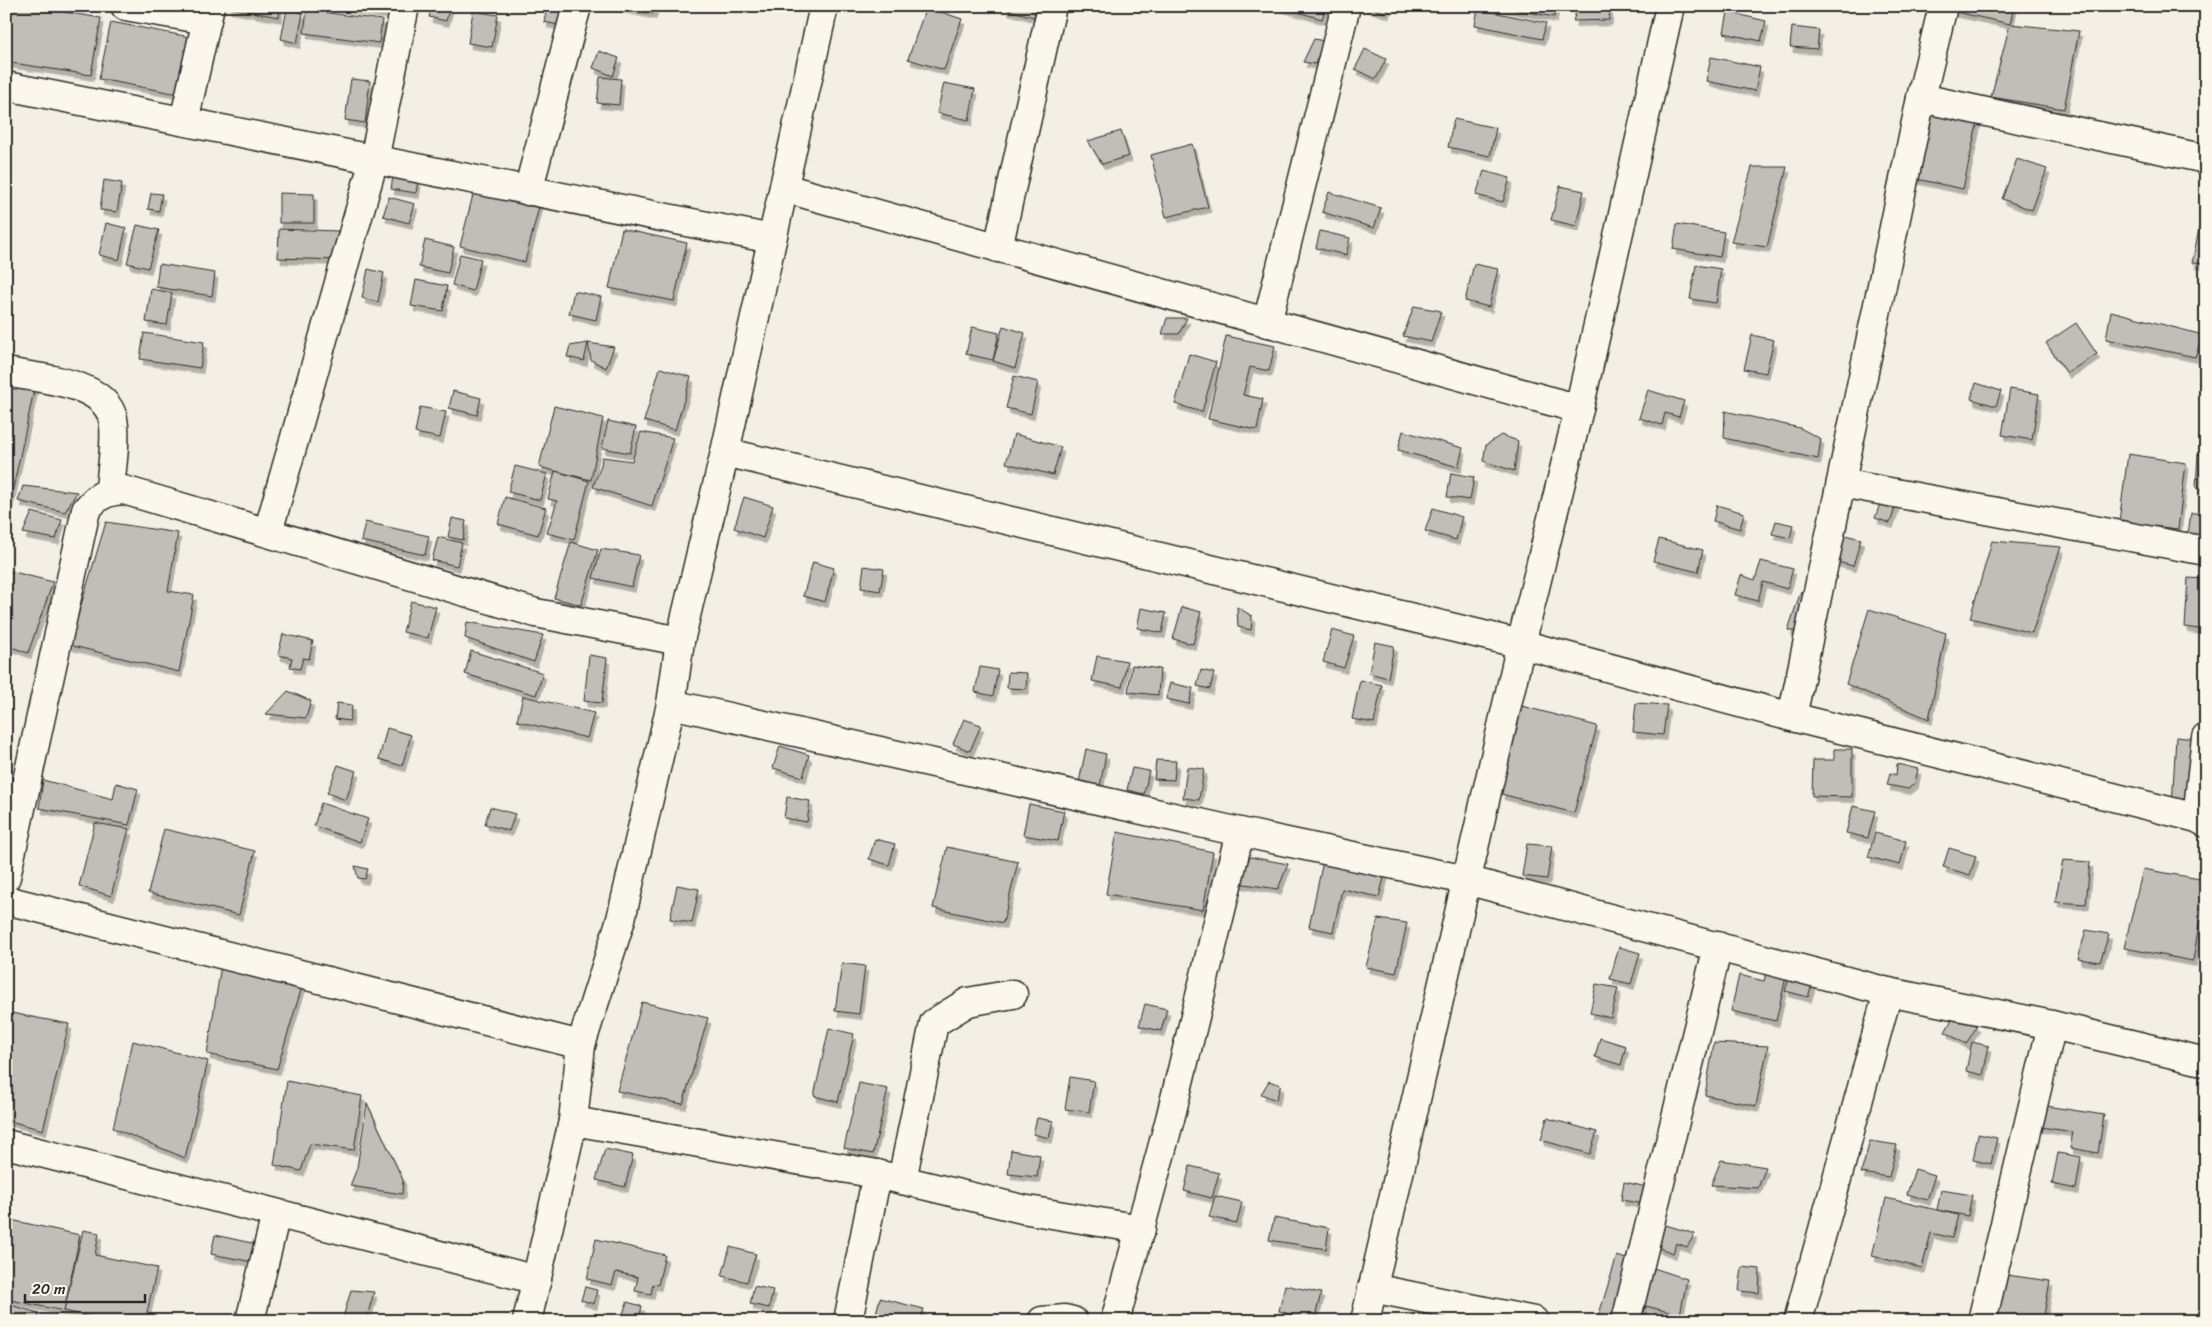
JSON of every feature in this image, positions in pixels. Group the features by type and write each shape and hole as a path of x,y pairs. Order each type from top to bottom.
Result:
{"street":[{"path":"125,6 208,13 184,121"},
{"path":"268,532 374,160 405,6"},
{"path":"528,190 578,6"},
{"path":"527,1321 573,1121 581,1045 621,919 671,704 680,641 725,452 824,6"},
{"path":"998,248 1052,6"},
{"path":"1267,322 1346,6"},
{"path":"1365,1321 1521,644 1579,409 1670,6"},
{"path":"1792,717 1921,98 1944,6"},
{"path":"6,86 772,239"},
{"path":"1921,98 2206,158"},
{"path":"784,188 1579,409"},
{"path":"6,372 83,387 107,402 114,424 110,491"},
{"path":"725,452 1521,644 1792,717 2202,821 2206,737"},
{"path":"1841,483 2205,555"},
{"path":"6,877 86,510 96,497 110,491 124,490 536,613 680,641"},
{"path":"671,704 1240,832 1466,880 1888,992 2052,1025 2206,1062"},
{"path":"1115,1321 1170,1119 1240,832"},
{"path":"6,900 581,1045"},
{"path":"1626,1321 1718,946"},
{"path":"1798,1321 1888,992"},
{"path":"848,1321 934,1023 968,1002 1013,994"},
{"path":"1982,1321 2052,1025"},
{"path":"573,1121 890,1177 1022,1209 1141,1229"},
{"path":"6,1144 537,1280"},
{"path":"250,1321 276,1214"},
{"path":"1372,1288 1534,1321"},
{"path":"1042,1321 1065,1319 1073,1321"}],"building":[{"path":"6,6 28,6 101,18 91,75 6,62"},
{"path":"228,6 280,6 279,17 228,8"},
{"path":"337,6 391,6 389,14"},
{"path":"432,6 450,6 446,21 429,17"},
{"path":"547,6 567,6 563,26 544,22"},
{"path":"616,6 655,6 653,14"},
{"path":"1006,6 1036,6 1034,17 1005,9"},
{"path":"1277,6 1326,6 1322,19"},
{"path":"1364,6 1388,6 1386,13"},
{"path":"1498,6 1556,6 1554,17"},
{"path":"1578,6 1610,6 1609,20 1573,21"},
{"path":"1944,6 2014,6 2010,24 1943,9"},
{"path":"926,7 962,19 944,70 908,59"},
{"path":"287,9 303,13 297,43 281,39"},
{"path":"1478,9 1546,23 1542,39 1475,25"},
{"path":"307,10 382,20 379,43 304,33"},
{"path":"473,11 498,15 492,47 468,43"},
{"path":"1728,12 1766,21 1761,41 1724,33"},
{"path":"111,22 190,37 178,94 99,79"},
{"path":"2010,24 2079,31 2064,109 1991,97"},
{"path":"1792,27 1819,30 1817,49 1790,47"},
{"path":"1314,39 1324,41 1315,64 1303,62"},
{"path":"1365,49 1386,59 1376,79 1355,69"},
{"path":"599,51 619,58 613,76 593,68"},
{"path":"1711,57 1760,67 1755,91 1706,81"},
{"path":"600,77 621,79 619,105 597,103"},
{"path":"351,79 370,81 365,123 345,120"},
{"path":"944,83 975,89 969,120 937,113"},
{"path":"1929,104 1979,115 1963,189 1912,178"},
{"path":"1454,119 1496,128 1490,156 1448,147"},
{"path":"1121,131 1129,156 1102,164 1088,141"},
{"path":"1192,144 1208,207 1166,217 1151,155"},
{"path":"2017,159 2047,169 2032,210 2002,199"},
{"path":"1752,167 1787,167 1767,247 1731,242"},
{"path":"1484,171 1510,178 1503,202 1476,195"},
{"path":"393,176 418,181 416,193 391,189"},
{"path":"104,180 122,183 117,212 100,210"},
{"path":"1560,186 1584,191 1576,226 1551,220"},
{"path":"475,187 540,203 525,262 460,246"},
{"path":"1329,192 1381,208 1374,228 1322,212"},
{"path":"151,193 162,194 159,211 148,209"},
{"path":"279,193 314,194 314,223 279,223"},
{"path":"389,197 415,204 409,223 383,216"},
{"path":"2204,205 2206,205 2206,264 2192,263"},
{"path":"106,223 126,228 119,260 99,255"},
{"path":"1677,224 1724,232 1720,257 1673,249"},
{"path":"137,225 159,230 148,268 127,263"},
{"path":"279,229 338,231 337,260 278,258"},
{"path":"622,229 687,243 674,301 609,288"},
{"path":"1320,231 1350,238 1346,255 1316,248"},
{"path":"425,240 454,247 448,273 419,267"},
{"path":"460,254 481,259 473,291 452,285"},
{"path":"159,264 215,273 212,296 156,287"},
{"path":"1474,264 1498,269 1489,307 1465,301"},
{"path":"1696,265 1721,269 1716,303 1690,299"},
{"path":"368,269 384,273 378,302 362,298"},
{"path":"416,280 447,286 443,311 411,306"},
{"path":"151,289 172,293 167,325 146,322"},
{"path":"574,291 601,297 596,320 569,314"},
{"path":"1414,306 1441,311 1431,342 1403,336"},
{"path":"2111,311 2203,335 2195,357 2106,339"},
{"path":"1167,318 1187,318 1179,334 1162,334"},
{"path":"2076,323 2097,354 2067,373 2046,343"},
{"path":"1003,326 1025,333 1015,368 993,361"},
{"path":"972,327 999,333 993,360 966,354"},
{"path":"144,333 204,342 200,368 140,359"},
{"path":"1752,335 1774,340 1766,373 1744,369"},
{"path":"1226,336 1275,346 1269,371 1250,367 1243,395 1263,399 1257,430 1208,419"},
{"path":"588,343 584,361 567,357 570,346"},
{"path":"588,343 614,347 606,368 591,360"},
{"path":"1189,354 1216,362 1202,412 1175,404"},
{"path":"6,360 39,367 8,512 6,512"},
{"path":"660,368 691,377 675,430 644,421"},
{"path":"1014,376 1038,382 1031,414 1006,408"},
{"path":"1976,383 2001,391 1996,406 1971,399"},
{"path":"2010,389 2039,394 2032,440 2002,435"},
{"path":"1648,390 1684,401 1679,417 1665,413 1662,425 1639,418"},
{"path":"453,391 481,398 477,415 449,408"},
{"path":"554,406 603,418 591,480 539,467"},
{"path":"420,407 446,412 440,438 415,433"},
{"path":"1725,411 1800,428 1821,439 1818,459 1724,438"},
{"path":"608,421 636,427 630,453 602,448"},
{"path":"1403,431 1463,448 1458,467 1398,450"},
{"path":"641,432 673,438 652,506 593,487 602,457 632,461"},
{"path":"1014,434 1061,447 1053,475 1006,463"},
{"path":"1501,435 1518,441 1514,471 1483,461 1486,445"},
{"path":"2128,454 2186,463 2178,529 2119,522"},
{"path":"2198,454 2206,456 2206,489 2196,488"},
{"path":"515,466 547,474 540,500 508,492"},
{"path":"555,471 589,481 574,540 547,533 557,501 548,499"},
{"path":"1451,473 1474,477 1470,500 1447,497"},
{"path":"23,486 77,492 65,512 18,501"},
{"path":"505,497 546,508 538,535 498,524"},
{"path":"744,497 773,506 763,538 734,528"},
{"path":"1881,501 1896,505 1890,523 1875,518"},
{"path":"1717,505 1744,513 1740,529 1713,521"},
{"path":"1433,508 1462,517 1456,540 1425,531"},
{"path":"32,512 62,520 56,539 23,533"},
{"path":"2191,513 2206,513 2206,538 2188,534"},
{"path":"452,518 466,521 463,540 448,537"},
{"path":"1776,521 1793,525 1790,538 1772,534"},
{"path":"106,522 178,533 168,591 194,595 179,672 69,645"},
{"path":"365,522 429,536 425,555 361,541"},
{"path":"1837,533 1861,539 1853,566 1830,560"},
{"path":"438,537 462,543 457,566 432,560"},
{"path":"1659,539 1703,550 1698,572 1653,561"},
{"path":"1992,541 2061,547 2032,633 1970,618"},
{"path":"571,542 598,550 581,605 554,598"},
{"path":"601,549 639,555 632,587 593,578"},
{"path":"1761,561 1793,569 1787,589 1763,582 1758,601 1735,595 1741,575 1755,580"},
{"path":"813,562 834,568 825,602 803,596"},
{"path":"864,566 884,569 880,591 861,588"},
{"path":"6,570 53,582 28,653 6,645"},
{"path":"2188,578 2206,579 2206,630 2185,627"},
{"path":"1801,591 1827,601 1811,636 1788,630"},
{"path":"411,601 436,607 428,638 403,632"},
{"path":"1182,607 1201,612 1193,644 1173,639"},
{"path":"1237,607 1252,616 1251,630 1238,627"},
{"path":"1141,608 1166,613 1162,633 1137,628"},
{"path":"1869,609 1946,633 1929,719 1846,684"},
{"path":"467,622 543,635 534,662 465,638"},
{"path":"1332,630 1354,636 1344,668 1323,662"},
{"path":"283,634 313,641 309,659 303,658 300,669 290,667 292,658 278,655"},
{"path":"1375,642 1394,646 1388,678 1369,673"},
{"path":"471,651 543,673 536,695 465,674"},
{"path":"589,655 607,658 602,703 584,701"},
{"path":"1097,656 1127,661 1122,687 1092,681"},
{"path":"1132,665 1160,669 1158,695 1128,692"},
{"path":"980,667 998,670 993,696 975,692"},
{"path":"1201,670 1214,673 1210,689 1197,686"},
{"path":"1008,672 1027,673 1026,689 1007,688"},
{"path":"1360,680 1382,685 1374,723 1352,719"},
{"path":"1170,683 1193,688 1189,704 1166,699"},
{"path":"288,691 311,701 306,718 266,714"},
{"path":"523,696 594,713 587,738 517,721"},
{"path":"337,703 352,705 350,721 335,719"},
{"path":"1636,703 1667,705 1663,735 1633,732"},
{"path":"1522,706 1597,726 1574,813 1501,794"},
{"path":"964,719 981,725 970,751 953,744"},
{"path":"387,728 411,735 402,766 379,759"},
{"path":"2176,737 2206,740 2206,809 2172,806"},
{"path":"780,746 809,755 803,777 773,768"},
{"path":"1086,749 1106,754 1100,786 1079,782"},
{"path":"1834,749 1852,749 1852,797 1812,796 1813,760 1834,760"},
{"path":"1156,760 1176,761 1174,780 1154,779"},
{"path":"1897,764 1918,769 1915,783 1908,789 1887,785 1890,773 1896,775"},
{"path":"338,765 356,771 346,800 327,793"},
{"path":"1187,767 1204,769 1199,800 1183,798"},
{"path":"1132,768 1149,771 1144,794 1127,790"},
{"path":"43,780 113,799 116,783 138,789 129,825 39,808"},
{"path":"787,797 810,801 807,822 784,818"},
{"path":"321,803 368,819 360,842 314,826"},
{"path":"1029,804 1064,811 1058,841 1023,835"},
{"path":"1853,806 1875,811 1868,838 1846,833"},
{"path":"490,807 515,814 509,831 485,824"},
{"path":"95,823 129,829 111,896 79,886"},
{"path":"164,829 255,851 239,915 148,893"},
{"path":"1117,832 1213,852 1203,910 1106,894"},
{"path":"1875,833 1906,841 1900,865 1868,857"},
{"path":"875,839 895,844 889,865 869,859"},
{"path":"1527,844 1552,846 1547,879 1522,876"},
{"path":"947,847 1018,862 1003,923 933,908"},
{"path":"1949,848 1976,856 1970,875 1943,867"},
{"path":"1250,857 1288,864 1278,889 1238,883"},
{"path":"2063,860 2090,862 2086,904 2055,902"},
{"path":"1323,861 1385,874 1379,897 1342,889 1333,932 1309,927"},
{"path":"355,866 368,869 365,879 358,878"},
{"path":"2143,869 2206,880 2193,961 2124,948"},
{"path":"677,885 699,889 692,923 670,919"},
{"path":"1378,919 1407,923 1396,973 1366,967"},
{"path":"2086,930 2109,934 2100,962 2078,959"},
{"path":"1619,947 1640,953 1631,984 1610,979"},
{"path":"1795,959 1818,965 1808,997 1785,991"},
{"path":"842,963 865,966 859,1014 835,1011"},
{"path":"1768,963 1788,968 1776,1021 1731,1011 1739,975 1764,981"},
{"path":"221,965 304,980 277,1069 207,1054"},
{"path":"1596,984 1618,988 1611,1018 1590,1013"},
{"path":"642,1002 708,1018 683,1104 617,1091"},
{"path":"1145,1004 1167,1009 1161,1031 1139,1026"},
{"path":"6,1012 69,1024 43,1130 6,1120"},
{"path":"1955,1014 1977,1026 1966,1044 1945,1032"},
{"path":"829,1028 854,1034 838,1102 814,1096"},
{"path":"1600,1038 1626,1046 1621,1065 1595,1057"},
{"path":"133,1041 208,1061 185,1158 113,1128"},
{"path":"1972,1042 1989,1046 1983,1075 1966,1071"},
{"path":"1714,1043 1768,1046 1756,1106 1705,1095"},
{"path":"1070,1077 1094,1081 1089,1112 1065,1109"},
{"path":"287,1081 362,1096 354,1150 310,1144 301,1171 274,1165"},
{"path":"1269,1081 1281,1085 1276,1100 1261,1094"},
{"path":"859,1083 888,1089 873,1154 844,1148"},
{"path":"367,1103 403,1180 402,1194 350,1186 357,1168"},
{"path":"2027,1103 2104,1115 2098,1153 2070,1148 2073,1132 2023,1124"},
{"path":"1037,1118 1053,1121 1049,1138 1033,1134"},
{"path":"1547,1118 1597,1132 1590,1154 1541,1140"},
{"path":"1978,1134 1997,1138 1991,1164 1973,1160"},
{"path":"1870,1141 1897,1145 1889,1177 1861,1173"},
{"path":"605,1149 633,1155 625,1187 596,1180"},
{"path":"1011,1150 1040,1155 1037,1177 1008,1174"},
{"path":"2058,1153 2081,1157 2076,1189 2052,1184"},
{"path":"1721,1160 1766,1167 1758,1188 1711,1185"},
{"path":"1190,1166 1219,1173 1212,1198 1184,1191"},
{"path":"1915,1169 1935,1175 1927,1200 1907,1194"},
{"path":"1624,1182 1647,1187 1644,1204 1621,1200"},
{"path":"1941,1190 1972,1195 1968,1216 1937,1210"},
{"path":"1215,1196 1242,1202 1237,1223 1209,1217"},
{"path":"1886,1198 1958,1215 1952,1238 1931,1233 1922,1268 1872,1256"},
{"path":"1274,1218 1329,1228 1326,1249 1269,1240"},
{"path":"11,1220 80,1235 64,1311 6,1299 6,1242"},
{"path":"1656,1222 1695,1234 1687,1247 1676,1243 1673,1253 1649,1244"},
{"path":"83,1230 99,1233 95,1255 157,1268 145,1321 110,1321 64,1311"},
{"path":"215,1235 256,1244 253,1262 211,1254"},
{"path":"596,1239 665,1255 658,1285 653,1284 651,1294 635,1291 638,1277 616,1272 612,1285 587,1279"},
{"path":"730,1247 756,1254 747,1282 722,1276"},
{"path":"1617,1256 1687,1279 1680,1315 1646,1306 1641,1321 1604,1321 1599,1314"},
{"path":"1742,1267 1760,1269 1759,1293 1739,1291"},
{"path":"1992,1273 2050,1281 2043,1321 1984,1321"},
{"path":"1285,1285 1321,1293 1314,1321 1292,1321 1293,1315 1279,1311"},
{"path":"754,1286 773,1290 769,1308 750,1304"},
{"path":"585,1287 597,1290 594,1304 581,1300"},
{"path":"351,1290 374,1292 366,1321 342,1321"},
{"path":"880,1298 924,1309 920,1321 874,1321"},
{"path":"627,1302 642,1306 639,1319 645,1321 621,1320"},
{"path":"6,1304 39,1313 37,1321 6,1321"}]}
